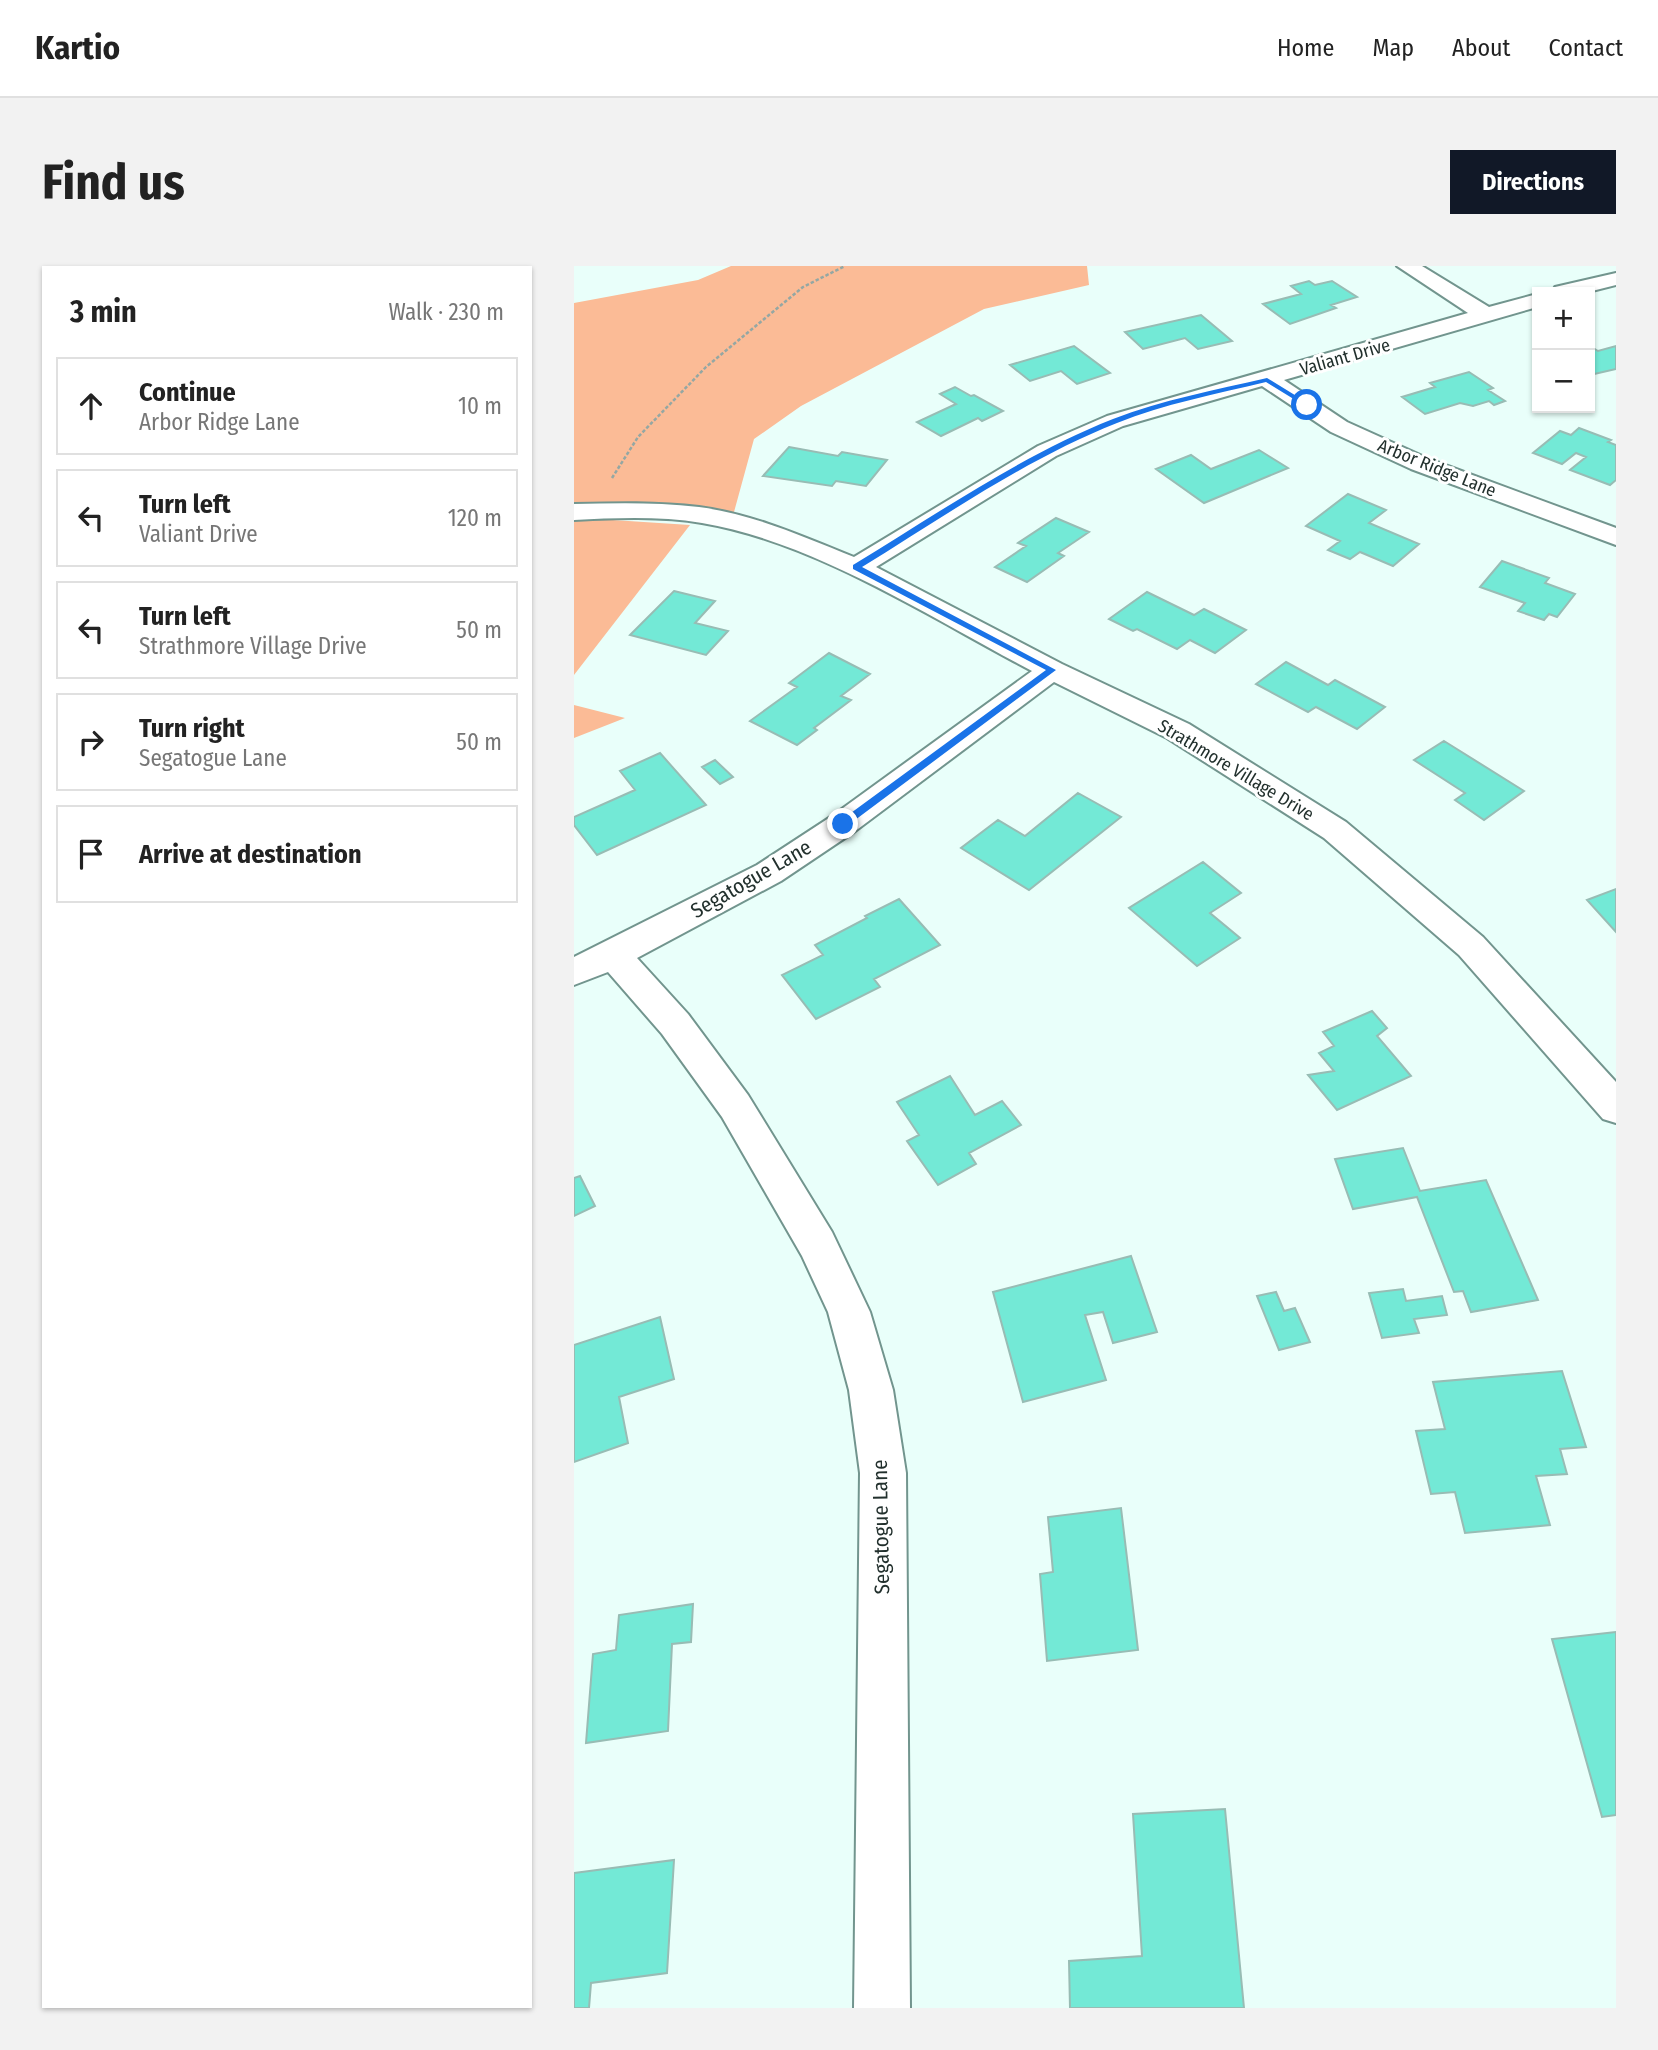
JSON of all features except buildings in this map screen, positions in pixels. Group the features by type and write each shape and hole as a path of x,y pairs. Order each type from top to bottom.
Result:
{"street":[{"path":"1407,266 1487,315"},
{"path":"1583,287 1616,279"},
{"name":"Valiant Drive","path":"856,567 1047,451 1115,421 1151,409 1267,380 1532,302"},
{"name":"Arbor Ridge Lane","path":"1267,380 1339,427 1420,464 1616,537"},
{"name":"Strathmore Village Drive","path":"582,511 642,510 701,515 752,527 856,567 1052,670 1178,731 1335,830 1471,946 1616,1108"},
{"name":"Segatogue Lane","path":"882,2008 883,1473 871,1390 849,1311 818,1245 735,1107 675,1024 593,963 769,873 843,824 1052,670"}],"path":[{"path":"582,511 638,437 706,367 803,287 845,266"}],"shaded area":[{"path":"731,266 1087,266 1089,285 984,309 801,406 754,439 734,512 574,507 574,303 698,280"},
{"path":"574,519 690,525 574,675"},
{"path":"574,705 625,718 574,738"}],"route":[{"path":"843,824 1052,670 887,586 856,567 1047,451 1115,421 1151,409 1267,380 1307,405"}]}
